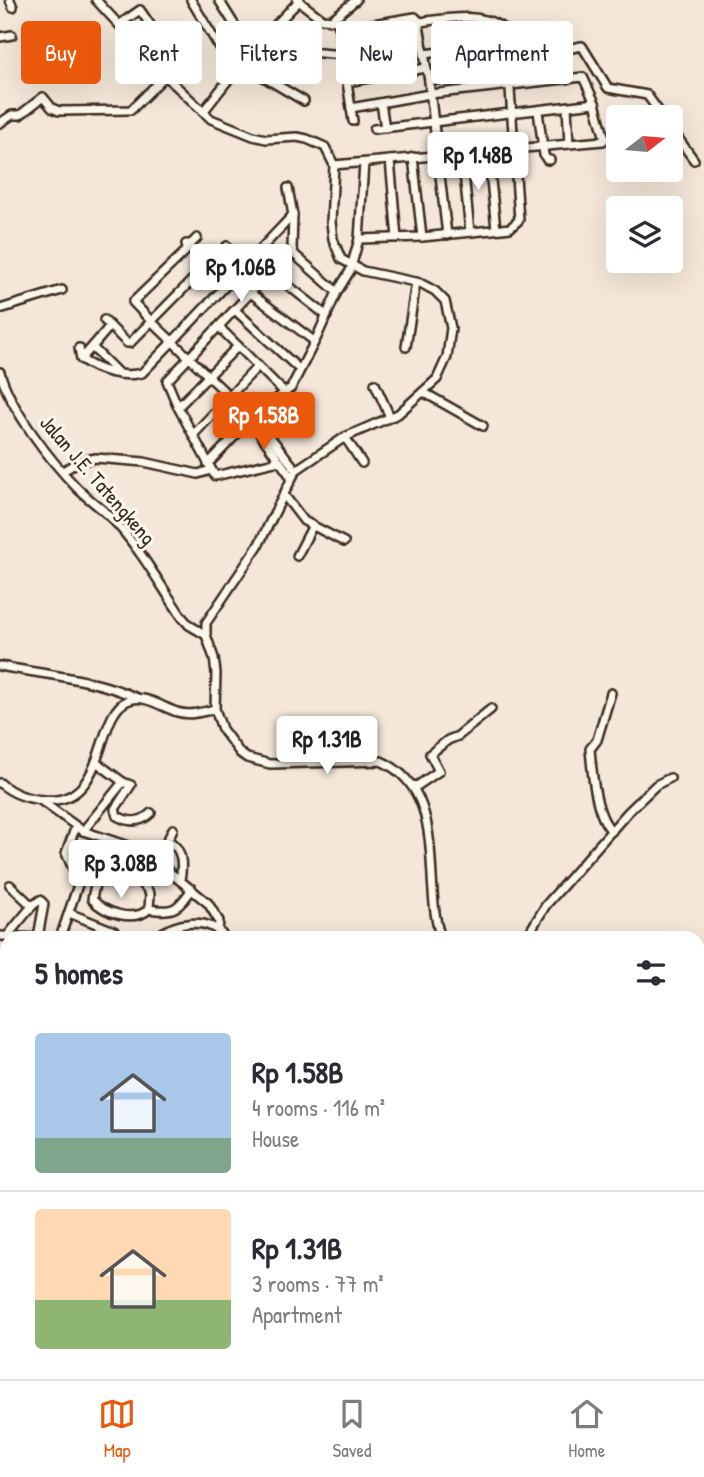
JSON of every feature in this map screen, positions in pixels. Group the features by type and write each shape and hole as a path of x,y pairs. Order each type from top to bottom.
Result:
{"street":[{"path":"96,0 118,21"},
{"path":"191,0 216,39"},
{"path":"219,0 232,21"},
{"path":"278,21 298,0 322,19 336,21"},
{"path":"331,20 356,0"},
{"path":"123,21 140,10 148,21"},
{"path":"391,21 415,17 419,22 429,81 447,235"},
{"path":"419,22 431,21"},
{"path":"440,21 488,21"},
{"path":"0,37 12,35"},
{"path":"417,42 422,41"},
{"path":"573,48 582,46 608,88 647,95 654,105"},
{"path":"424,54 431,53"},
{"path":"417,70 426,68"},
{"path":"334,165 605,139 595,103 583,77 430,94 351,108"},
{"path":"0,123 12,115 20,115 43,97 55,110 131,110 157,84"},
{"path":"175,84 212,119 253,136 266,139 297,137 325,147 334,165 331,222 333,239 341,259 351,266 376,274 416,282 435,291 445,301 451,328 443,368 437,379 407,408 345,438 293,473 258,546 209,617 206,635 216,673 215,709 229,741 247,758 270,764 381,761 391,765 411,785 424,815 431,845 435,914 439,931"},
{"path":"203,112 224,84"},
{"path":"275,84 304,101"},
{"path":"347,84 353,121"},
{"path":"359,239 422,237 510,228 520,220 509,86"},
{"path":"381,103 385,128"},
{"path":"374,129 595,103"},
{"path":"567,107 569,144"},
{"path":"538,111 542,146 545,158 550,160"},
{"path":"683,145 694,160"},
{"path":"488,151 496,229"},
{"path":"462,154 470,232"},
{"path":"413,157 422,237"},
{"path":"390,160 397,238"},
{"path":"63,471 80,461 96,458 144,462 198,474 210,467 251,417 285,393 350,271 359,239 364,163"},
{"path":"288,188 293,215 292,249 307,268 337,292"},
{"path":"170,340 175,339 293,215"},
{"path":"186,244 191,244 197,238"},
{"path":"186,244 314,341"},
{"path":"186,244 188,249 134,299 135,304 251,417 293,473"},
{"path":"81,359 107,323 128,344 206,261 215,261 226,246"},
{"path":"279,461 215,476 167,382 292,249"},
{"path":"271,272 327,316"},
{"path":"406,347 416,282"},
{"path":"0,309 62,290"},
{"path":"235,310 299,369"},
{"path":"219,327 285,393"},
{"path":"81,359 104,371 119,374 142,373 170,344 170,340"},
{"path":"178,407 238,346"},
{"path":"92,347 119,374"},
{"path":"79,348 81,359"},
{"path":"194,434 258,366"},
{"name":"Jalan J.E. Tatengkeng","path":"0,372 23,420 80,491 110,516 123,531 182,617 189,625 206,635"},
{"path":"375,384 390,417"},
{"path":"424,393 483,426"},
{"path":"345,438 362,463"},
{"path":"270,443 279,461 293,473"},
{"path":"284,495 304,521 344,542"},
{"path":"297,556 312,527"},
{"path":"0,667 124,692 179,712 198,713 215,709"},
{"path":"611,693 597,740 590,749 604,824 611,831"},
{"path":"0,783 15,794 39,800 70,798 96,762 114,713 125,702 137,698"},
{"path":"411,785 417,786 438,772 439,769 430,754 458,736 491,709"},
{"path":"96,762 131,785 115,809 117,816 137,822 151,813"},
{"path":"530,931 540,911 611,831 648,792 670,779"},
{"path":"83,831 124,782"},
{"path":"39,800 83,831 135,848 152,858 192,889 216,914 219,921 218,931 199,924 186,923 169,931"},
{"path":"55,811 61,800"},
{"path":"63,931 79,882 66,853 75,826"},
{"path":"152,858 160,856 173,829"},
{"path":"167,840 178,849 182,869 180,880"},
{"path":"149,909 150,894 142,884 117,871 106,868 101,870 92,895 93,902 121,915 143,914 149,909 169,911 176,908 192,889"},
{"path":"10,885 32,906"},
{"path":"9,931 40,900 44,902 41,931"},
{"path":"69,914 114,931"}]}
